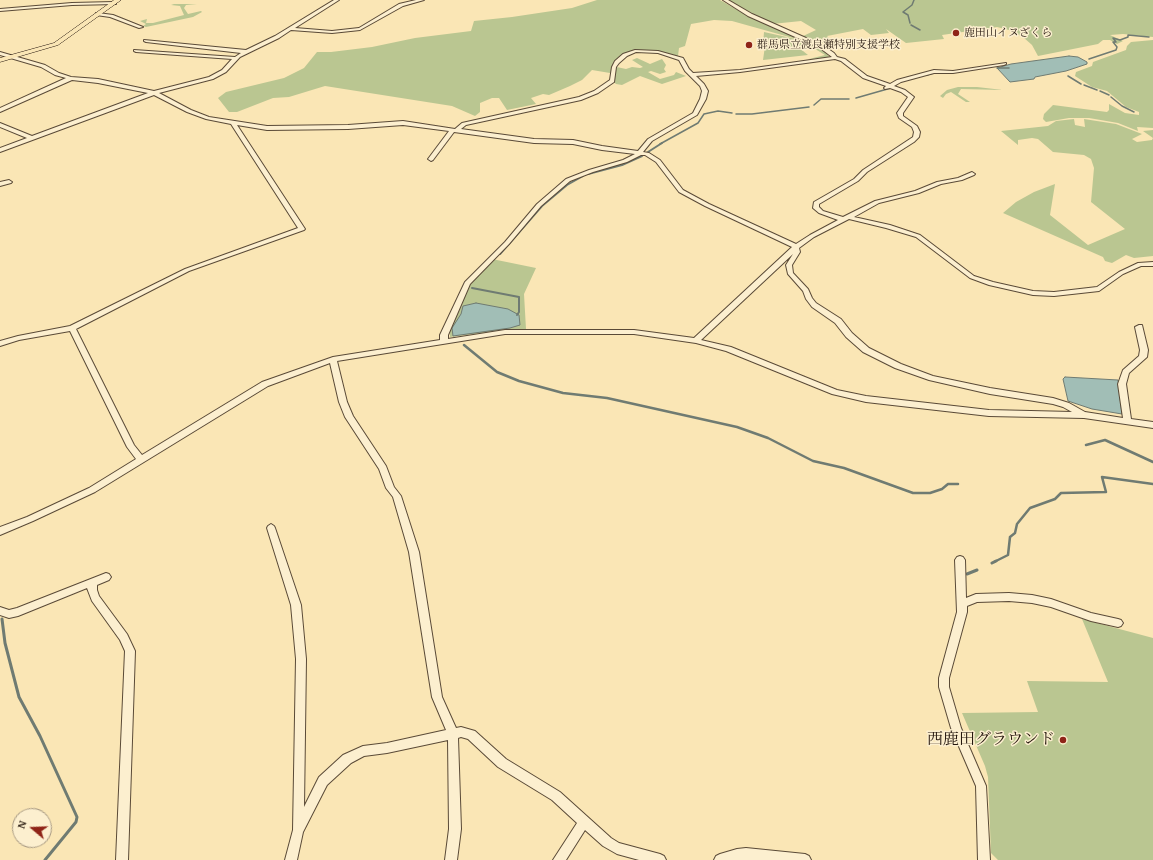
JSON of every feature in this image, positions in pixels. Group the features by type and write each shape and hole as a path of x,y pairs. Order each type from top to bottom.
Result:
{"main road":[{"path":"0,60 56,44 116,2"}],"street":[{"path":"0,150 154,93 211,78 224,71 235,58 290,29 337,0"},
{"path":"290,29 332,32 357,30 401,5 422,0"},
{"path":"725,0 750,15 822,47 835,58"},
{"path":"0,10 68,2 116,2"},
{"path":"98,14 112,16 141,27"},
{"path":"235,58 173,53 135,52 147,40 179,46 248,52"},
{"path":"173,53 179,46"},
{"path":"431,159 454,130 462,125 581,98 596,92 612,81 614,66 617,62 633,52 655,51 681,59 691,75 702,85 705,91 704,99 696,111 688,119 650,140 641,152 625,161 591,171 568,180 539,205 507,243 467,283 444,335 444,342"},
{"path":"0,53 71,78 98,81 154,93 204,117 278,129 403,124 534,141 573,142 602,148 641,152 650,155 658,161 681,191 707,205 796,247"},
{"path":"691,75 740,71 835,58 843,60 865,77 887,88 910,96 911,97 900,113 915,127 916,135 906,145 865,171 856,180 816,202 816,208 821,212 888,226 918,236 972,277 991,284 1033,293 1054,294 1099,289 1107,285 1121,273 1140,264 1153,264"},
{"path":"887,88 899,81 934,71 953,72 1004,64"},
{"path":"0,110 71,78"},
{"path":"0,344 18,338 72,328 188,270 302,229 234,122"},
{"path":"0,125 32,138"},
{"path":"696,341 796,247 844,218 877,202 917,192 939,183 960,179 972,174"},
{"path":"0,184 9,182"},
{"path":"796,247 797,252 789,265 790,273 806,290 809,299 814,305 838,321 849,335 866,350 898,366 932,378 990,391 1053,401 1066,405 1084,415"},
{"path":"72,328 132,447 141,459"},
{"path":"1127,420 1122,384 1126,372 1143,358 1144,350 1139,328"},
{"path":"0,531 30,519 92,490 265,384 333,359 511,332 618,331 696,341 728,349 835,392 866,399 989,413 1084,415 1127,420 1153,425"},
{"path":"333,359 343,402 349,417 383,468 390,488 397,496 415,558 431,669 437,697 453,734 455,829 451,860"},
{"path":"271,528 296,605 301,659 298,831 291,860"},
{"path":"960,560 962,604 960,622 945,674 944,687 956,728 981,786 984,860"},
{"path":"0,611 10,614 18,612 106,577"},
{"path":"92,582 92,590 95,598 124,637 130,651 122,860"},
{"path":"962,604 976,598 1009,597 1032,599 1051,603 1091,617 1118,623"},
{"path":"298,831 323,781 347,759 363,751 387,748 461,732 471,735 502,763 556,796 607,842 617,848 660,860"},
{"path":"559,860 584,822"},
{"path":"720,860 746,854 805,860"}],"green space":[{"path":"597,0 720,0 748,16 825,51 830,58 809,59 825,55 807,44 798,47 808,55 763,60 765,46 763,45 764,32 800,40 732,21 714,20 691,24 685,46 679,48 678,56 657,51 635,50 621,56 612,66 626,69 632,67 640,68 643,67 632,60 637,58 650,64 662,59 666,65 664,69 666,72 660,74 651,71 648,72 660,79 674,75 676,72 686,76 662,84 640,76 622,85 616,84 613,81 616,74 592,70 582,80 570,86 549,95 543,94 531,98 536,104 507,110 499,98 492,98 480,103 480,112 475,116 452,106 325,86 289,97 273,98 237,112 229,112 218,98 226,92 284,78 304,68 317,52 331,52 372,47 415,38 471,31 474,21 572,8"},
{"path":"727,0 1153,0 1153,37 1123,34 1110,35 1123,41 1117,44 1110,40 1103,40 1098,44 1038,56 1032,45 1023,37 1009,30 997,27 942,35 944,39 906,43 886,29 889,33 871,35 863,29 827,36 832,41 818,44 801,37 816,30 801,21 772,24"},
{"path":"197,4 186,5 184,8 188,14 202,12 193,17 146,27 143,26 146,24 140,21 147,19 146,23 153,23 184,15 180,6 171,5"},
{"path":"1153,40 1153,128 1137,127 1138,131 1118,123 1089,118 1069,118 1046,122 1043,119 1044,114 1053,105 1107,112 1109,110 1109,104 1125,113 1139,115 1139,112 1126,107 1107,91 1092,87 1075,76 1076,72 1092,66 1093,62 1126,50 1127,46 1131,42"},
{"path":"958,87 977,87 1003,90 961,89 958,94 970,102 966,102 951,92 946,94 943,98 940,96 947,90"},
{"path":"1074,119 1075,125 1085,127 1084,119 1116,124 1142,134 1132,139 1137,142 1152,140 1153,138 1153,256 1134,258 1126,255 1112,263 1105,261 1103,257 1003,213 1016,202 1034,192 1055,184 1050,215 1088,245 1125,229 1091,202 1094,168 1091,159 1084,155 1053,152 1038,139 1032,138 1018,140 1018,145 1001,131 1048,126 1056,121"},
{"path":"1153,130 1153,138 1143,131"},
{"path":"492,259 536,268 524,294 526,329 514,329 450,337 450,329 462,305 467,289"},
{"name":"西鹿田グラウンド","path":"1082,619 1153,638 1153,860 998,860 991,853 988,777 985,766 962,713 1038,712 1027,681 1108,682"}],"water":[{"path":"1069,56 1078,57 1087,62 1087,64 1066,71 1035,77 1034,79 1010,82 997,68 1011,64"},
{"path":"476,303 508,309 519,315 520,325 510,328 453,336 452,328 461,314 463,306"},
{"path":"1065,377 1118,380 1122,414 1092,409 1068,401 1063,379"}],"waterway":[{"path":"910,23 908,15 903,12 912,5 914,0"},
{"path":"911,25 920,30"},
{"path":"1089,59 1116,50 1117,47 1113,42 1116,42 1113,38 1120,40 1128,37 1128,35 1149,37"},
{"path":"997,68 1009,68"},
{"path":"927,75 937,72 944,73"},
{"path":"1068,76 1081,84"},
{"path":"1084,85 1097,90"},
{"path":"856,98 891,88"},
{"path":"1100,91 1109,95"},
{"path":"1111,97 1122,106 1134,112"},
{"path":"814,105 821,99 849,99"},
{"path":"736,114 752,114 809,107"},
{"path":"660,144 698,123 704,114 718,111 732,113"},
{"path":"648,152 662,143"},
{"path":"588,174 622,165 642,156"},
{"path":"500,254 542,206 567,185 583,176"},
{"path":"472,288 519,297 519,312 517,315"},
{"path":"464,345 497,372 519,381 563,393 607,398 737,427 768,438 813,461 844,468 913,493 930,493 942,489 948,484 958,484"},
{"path":"1086,445 1105,440 1153,462"},
{"path":"992,563 1008,555 1010,537 1015,533 1017,524 1030,508 1055,499 1061,493 1106,492 1102,477 1153,484"},
{"path":"967,574 977,570"},
{"path":"2,619 5,643 19,697 40,736 77,817 76,822 45,860"}],"place":[{"name":"鹿田山イヌざくら","path":"956,33"},
{"name":"群馬県立渡良瀬特別支援学校","path":"749,45"},
{"name":"西鹿田グラウンド","path":"1063,740"}]}
